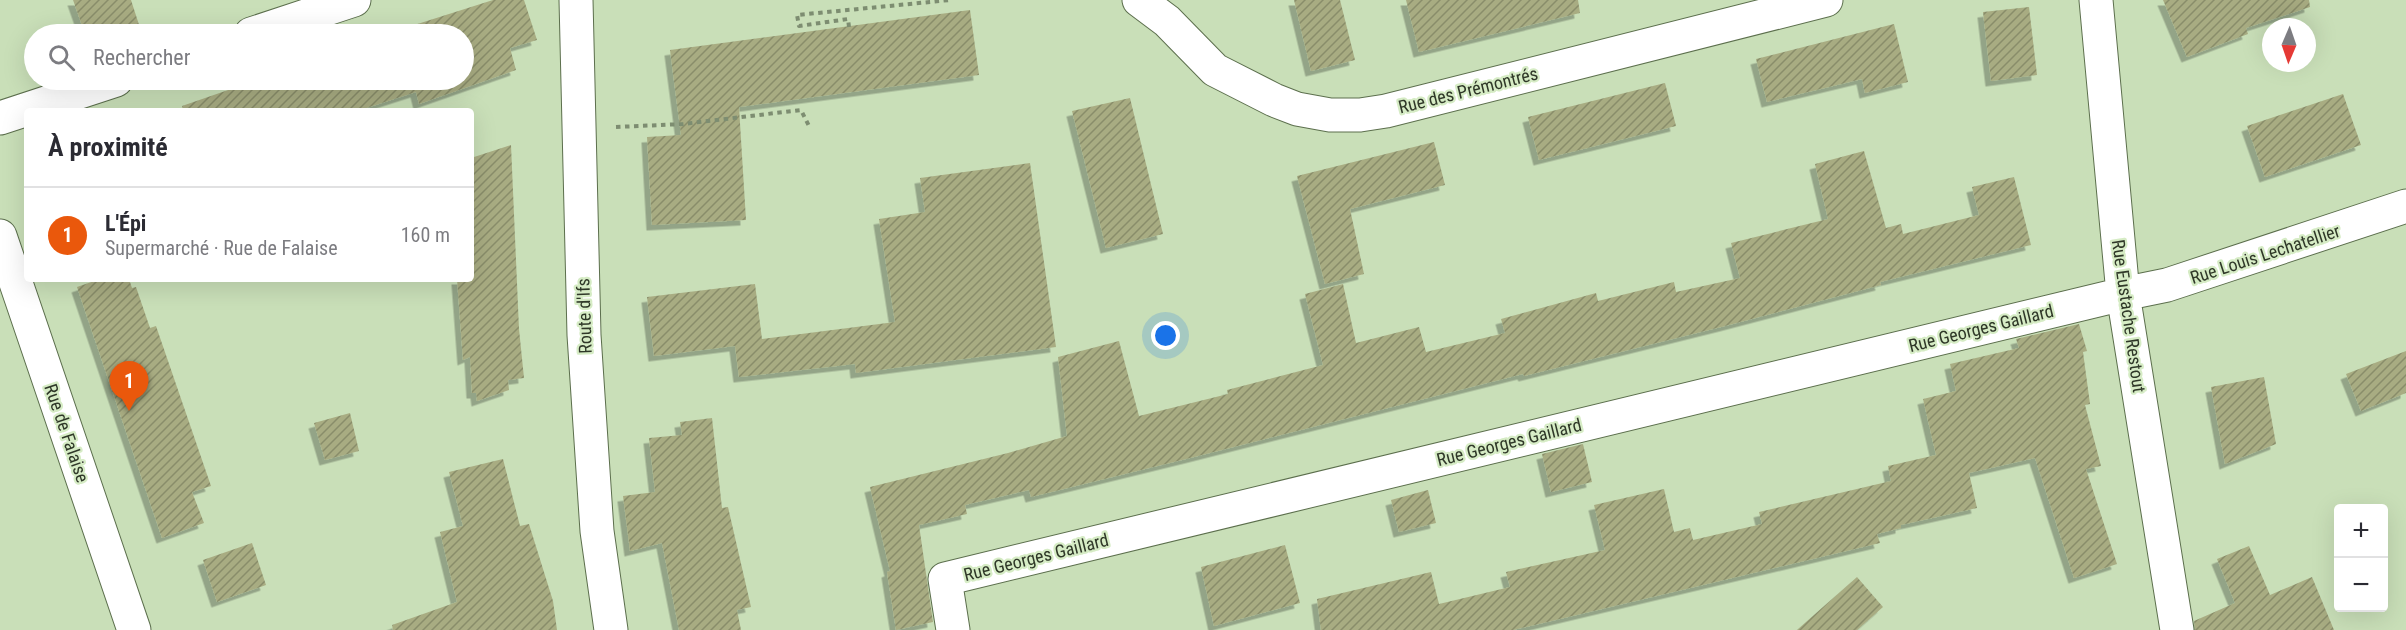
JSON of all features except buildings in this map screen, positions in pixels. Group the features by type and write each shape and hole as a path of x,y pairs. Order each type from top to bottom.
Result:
{"street":[{"path":"281,24 354,0"},
{"name":"Route d'Ifs","path":"576,0 584,335 597,531 611,630"},
{"name":"Rue des Prémontrés","path":"1139,0 1167,21 1215,70 1244,87 1283,104 1330,115 1360,115 1386,111 1826,0"},
{"name":"Rue Eustache Restout","path":"2096,0 2123,294 2177,630"},
{"path":"31,108 85,90"},
{"path":"0,118 24,110"},
{"name":"Rue Louis Lechatellier","path":"2123,294 2167,285 2406,206"},
{"name":"Rue de Falaise","path":"0,236 134,630"},
{"name":"Rue Georges Gaillard","path":"953,630 945,579 2123,294"}],"path":[{"path":"849,27 848,19 799,26 797,15 950,0"},
{"path":"579,127 683,124 801,110 810,128"}],"place":[{"name":"L'Épi","path":"129,411"}]}
